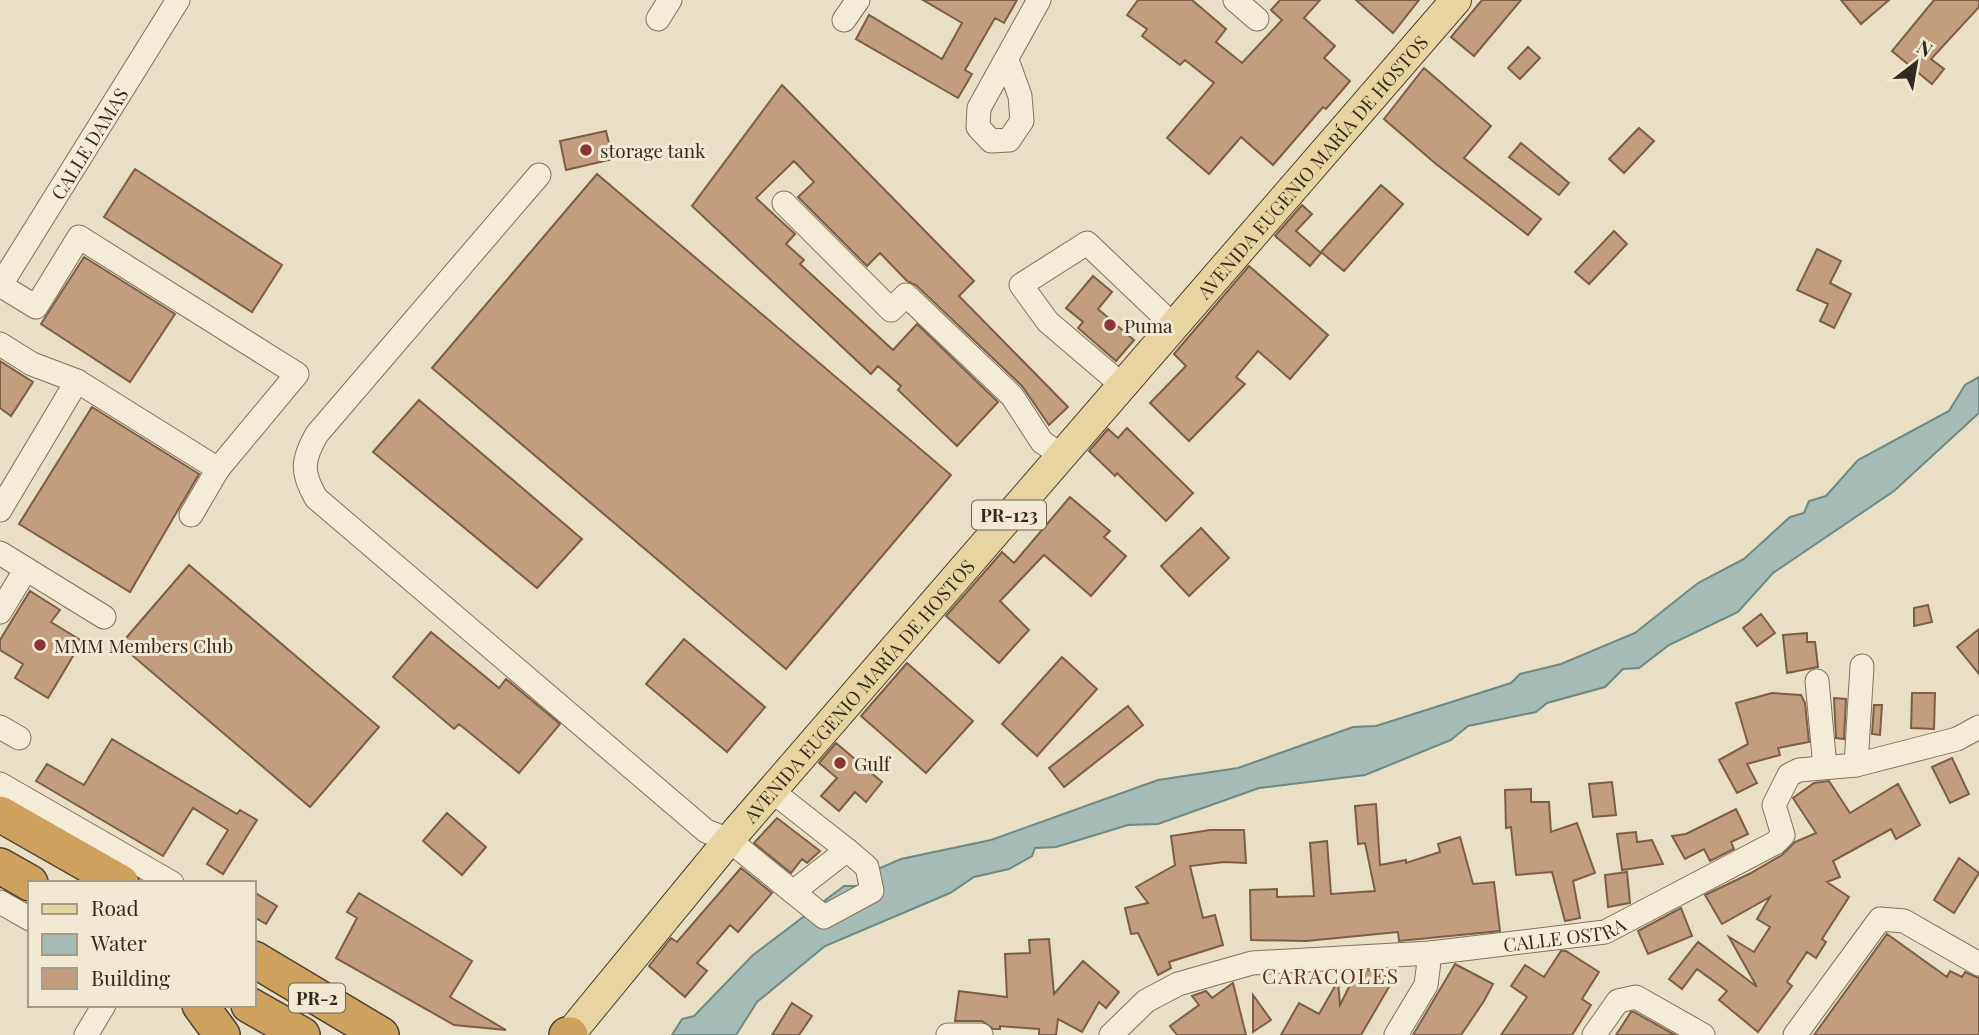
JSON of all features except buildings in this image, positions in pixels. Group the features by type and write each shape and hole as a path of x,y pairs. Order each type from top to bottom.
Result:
{"highway":[{"path":"0,814 117,881"},
{"path":"0,866 28,882"},
{"name":"PR-2","path":"256,960 381,1035"},
{"path":"201,1007 222,1035"},
{"name":"PR-2","path":"253,1007 302,1035"}],"main road":[{"name":"AVENIDA EUGENIO MARÍA DE HOSTOS","path":"569,1035 729,841 1456,0"}],"street":[{"name":"CALLE DAMAS","path":"1,280 177,0"},
{"path":"844,20 858,0"},
{"path":"1007,60 1039,0"},
{"path":"1235,0 1257,19"},
{"path":"539,175 317,434 306,453 305,478 316,498 326,507 706,831 729,841 824,917 872,891 867,867 772,791"},
{"path":"784,203 891,310 906,295 1013,396 1042,442 1061,455"},
{"path":"1,280 36,307 79,237 297,374 218,469 191,515"},
{"path":"1122,385 1048,322 1021,285 1087,243 1174,326"},
{"path":"0,344 32,364 77,381 218,469"},
{"path":"0,510 77,381"},
{"path":"0,553 104,617"},
{"path":"0,612 26,569"},
{"path":"1856,765 1862,666"},
{"path":"1817,681 1825,767"},
{"name":"CALLE OSTRA","path":"1117,1032 1146,1001 1178,984 1252,962 1430,953 1605,932 1775,843 1783,835 1774,805 1789,775 1799,770 1856,765 1957,740 1979,727"},
{"path":"0,784 169,881"},
{"path":"793,892 847,850"},
{"path":"0,902 28,918"},
{"path":"1795,1035 1880,919 1904,921 1979,964"},
{"path":"1396,1035 1426,985 1430,953"},
{"path":"1594,1035 1618,1001 1636,997 1703,1035"},
{"path":"86,1035 103,1007"},
{"path":"948,1035 981,1035"}],"water":[{"path":"1979,377 1979,413 1894,491 1773,573 1738,612 1669,645 1639,668 1623,669 1605,687 1547,703 1536,712 1468,726 1451,740 1365,775 1259,788 1158,824 1128,825 1056,847 1035,848 1032,856 1009,869 974,877 950,893 825,946 757,1002 736,1035 672,1035 682,1019 694,1016 753,955 844,886 862,886 873,871 901,859 991,840 1158,780 1238,768 1353,727 1376,726 1511,683 1520,674 1561,664 1635,633 1698,583 1744,559 1790,517 1804,513 1809,501 1826,496 1858,460 1949,411 1965,385"}],"place":[{"name":"storage tank","path":"586,150"},
{"name":"Puma","path":"1110,325"},
{"name":"MMM Members Club","path":"40,645"},
{"name":"Gulf","path":"840,763"}],"district":[{"name":"CARACOLES","path":"1331,975"}]}
